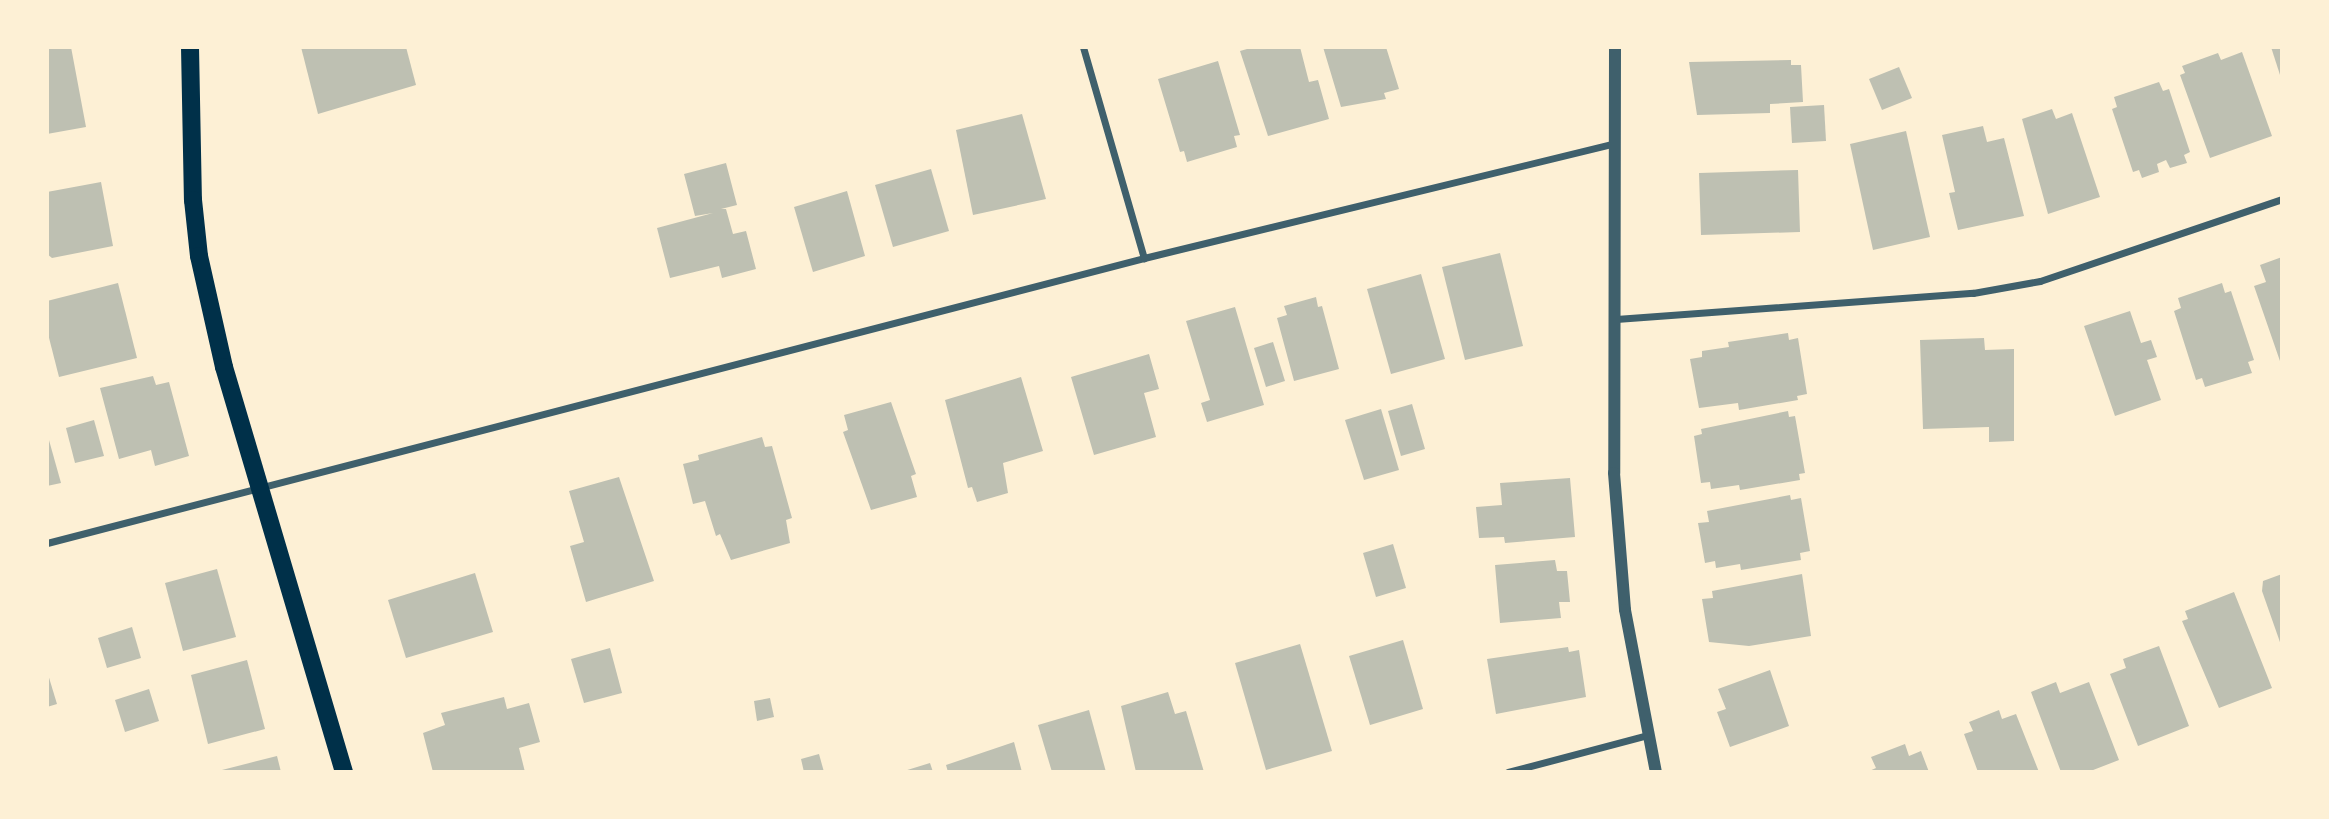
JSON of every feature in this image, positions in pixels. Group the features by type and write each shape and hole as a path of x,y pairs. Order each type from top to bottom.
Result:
{"main road":[{"path":"190,47 193,200 199,256 224,367 344,772"}],"street":[{"path":"1083,47 1144,258"},
{"path":"1615,47 1614,473 1625,610 1657,772"},
{"path":"47,543 1144,258 1615,143"},
{"path":"1616,319 1973,293 2040,281 2282,199"},
{"path":"1508,772 1648,735"}],"building":[{"path":"47,47 71,47 86,127 47,134"},
{"path":"301,47 406,47 416,85 318,114"},
{"path":"1254,47 1300,47 1309,82 1318,80 1329,119 1268,136 1240,51"},
{"path":"1323,47 1386,47 1399,89 1384,93 1386,99 1341,107"},
{"path":"2271,47 2282,47 2282,78 2281,78"},
{"path":"2242,52 2272,136 2210,158 2180,75 2185,73 2182,66 2218,53 2221,60"},
{"path":"1791,60 1791,65 1801,65 1803,102 1770,104 1770,113 1697,115 1689,62"},
{"path":"1218,61 1240,135 1234,136 1237,147 1187,162 1184,151 1180,152 1158,79"},
{"path":"1899,67 1912,98 1882,110 1869,79"},
{"path":"2159,82 2163,91 2169,89 2190,152 2184,155 2187,163 2170,168 2166,160 2157,164 2159,172 2142,178 2139,170 2133,172 2112,109 2117,107 2114,97"},
{"path":"1824,105 1826,141 1792,143 1790,107"},
{"path":"2052,109 2056,119 2072,113 2100,197 2048,214 2022,119"},
{"path":"1022,114 1046,199 973,215 956,130"},
{"path":"1983,126 1987,142 2004,138 2024,216 1958,230 1949,193 1955,192 1942,135"},
{"path":"1906,131 1930,237 1873,250 1850,144"},
{"path":"726,163 737,205 721,209 726,209 733,234 746,231 756,269 722,278 719,266 670,278 657,228 713,213 695,216 684,174"},
{"path":"931,169 949,231 893,247 875,185"},
{"path":"1798,170 1800,232 1701,235 1699,173"},
{"path":"101,182 113,246 52,258 47,254 47,192"},
{"path":"847,191 865,256 813,272 794,207"},
{"path":"1500,253 1523,346 1465,360 1442,267"},
{"path":"2282,257 2281,364 2254,286 2266,282 2260,265"},
{"path":"1421,274 1445,359 1391,374 1367,289"},
{"path":"118,283 137,358 59,377 47,330 47,301"},
{"path":"2222,283 2225,293 2231,291 2254,360 2248,362 2252,373 2205,387 2202,378 2196,380 2174,311 2181,308 2178,298"},
{"path":"1316,297 1318,307 1322,306 1339,369 1294,381 1277,318 1287,315 1284,306"},
{"path":"1235,307 1264,405 1207,422 1201,403 1210,400 1186,321"},
{"path":"2130,311 2141,343 2151,340 2157,357 2147,360 2161,400 2115,416 2084,326"},
{"path":"1788,333 1789,340 1798,338 1807,394 1797,396 1798,400 1739,410 1738,403 1699,408 1690,359 1702,357 1702,351 1729,347 1728,342"},
{"path":"1984,338 1985,350 2014,349 2014,441 1989,442 1989,427 1923,429 1920,340"},
{"path":"1273,342 1285,381 1266,387 1254,348"},
{"path":"1149,354 1159,389 1144,393 1156,437 1094,455 1071,377"},
{"path":"153,376 156,385 169,382 189,456 155,466 151,450 119,459 100,388"},
{"path":"1021,377 1043,451 1003,463 1008,493 977,502 972,487 968,488 945,400"},
{"path":"891,402 916,474 911,476 917,497 871,510 843,432 848,430 844,415"},
{"path":"1412,404 1425,449 1401,456 1388,411"},
{"path":"1381,409 1399,470 1364,480 1345,420"},
{"path":"1788,411 1789,417 1795,416 1805,473 1799,474 1800,480 1740,490 1739,485 1711,489 1710,482 1701,483 1694,436 1702,434 1701,429"},
{"path":"94,420 104,456 75,463 66,428"},
{"path":"47,433 61,483 47,486"},
{"path":"762,437 765,447 772,446 792,518 786,520 790,543 731,560 720,534 716,536 705,501 693,504 683,464 699,460 698,455"},
{"path":"619,477 654,581 586,602 570,546 584,542 569,491"},
{"path":"1570,478 1575,537 1505,543 1504,537 1479,538 1476,507 1502,505 1500,483"},
{"path":"1790,495 1791,500 1801,498 1810,551 1800,553 1801,560 1741,570 1740,564 1716,568 1715,561 1705,563 1698,523 1709,522 1707,511"},
{"path":"1393,544 1406,588 1376,597 1363,553"},
{"path":"1555,560 1557,571 1567,571 1570,602 1559,602 1561,618 1500,623 1495,565"},
{"path":"217,569 236,637 183,651 165,583"},
{"path":"475,573 493,632 406,658 388,600"},
{"path":"1802,574 1811,636 1749,646 1709,642 1702,599 1713,598 1712,591"},
{"path":"2282,574 2281,645 2262,591 2263,581"},
{"path":"2234,592 2272,688 2219,708 2182,621 2188,619 2185,611"},
{"path":"132,627 141,658 107,668 98,638"},
{"path":"1403,640 1423,709 1370,725 1349,656"},
{"path":"1300,644 1332,751 1266,770 1235,663"},
{"path":"2159,646 2189,726 2138,746 2110,674 2126,668 2123,659"},
{"path":"1568,647 1569,652 1579,650 1586,697 1496,714 1487,659"},
{"path":"610,648 622,693 584,703 571,659"},
{"path":"247,660 265,729 208,744 191,675"},
{"path":"1770,670 1789,726 1730,747 1717,712 1726,709 1718,689"},
{"path":"47,671 57,704 47,707"},
{"path":"2056,682 2060,693 2089,682 2119,760 2088,772 2061,772 2031,692"},
{"path":"149,689 159,721 125,732 115,700"},
{"path":"1168,692 1175,714 1186,711 1204,772 1136,772 1121,706"},
{"path":"504,697 507,709 529,703 540,742 519,748 525,772 433,772 423,733 445,725 441,713"},
{"path":"770,698 774,717 757,721 754,701"},
{"path":"1089,710 1106,772 1052,772 1038,725"},
{"path":"1999,710 2002,719 2016,714 2039,772 1978,772 1964,734 1973,731 1969,722"},
{"path":"1014,742 1022,772 948,772 946,765"},
{"path":"1905,744 1909,756 1921,751 1929,772 1867,772 1876,768 1871,757"},
{"path":"819,754 824,772 804,772 801,759"},
{"path":"277,756 281,772 218,772 218,771"},
{"path":"930,763 933,772 904,772 904,771"}]}
